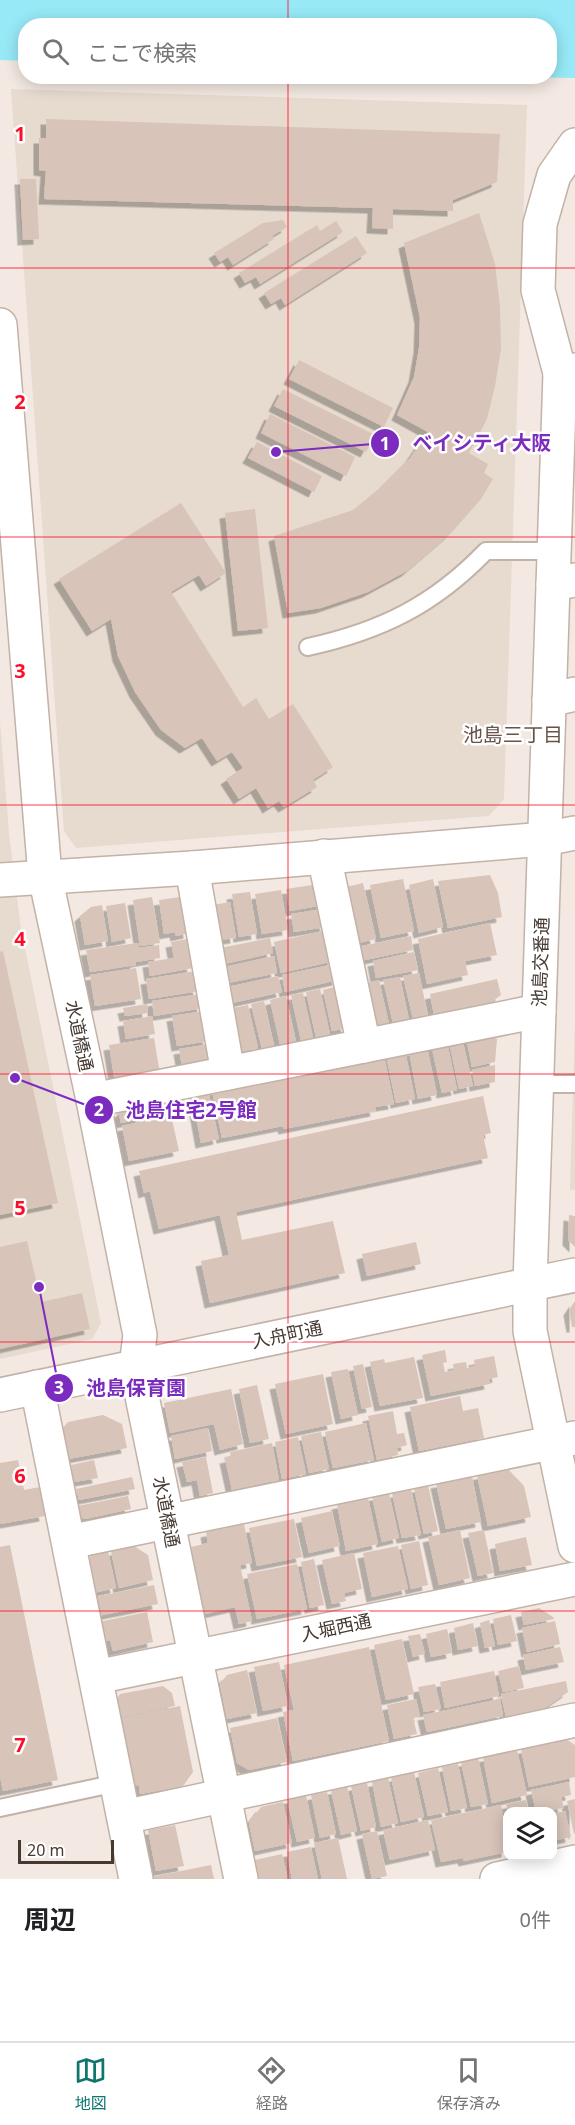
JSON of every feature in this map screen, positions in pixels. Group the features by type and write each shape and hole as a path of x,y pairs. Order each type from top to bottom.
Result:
{"street":[{"name":"池島交番通","path":"575,145 554,175 540,224 538,290 567,371 554,551 564,582 560,836 539,1011 530,1284 530,1330 564,1440 575,1546"},
{"name":"水道橋通","path":"0,325 5,457 45,876 140,1335 136,1366 241,1879"},
{"path":"0,880 192,868 560,836"},
{"path":"324,856 364,1046"},
{"path":"192,868 228,1073"},
{"path":"93,1100 539,1011"},
{"name":"入舟町通","path":"0,1395 575,1275"},
{"path":"37,1387 136,1879"},
{"path":"69,1542 564,1440"},
{"name":"入堀西通","path":"96,1677 575,1579"},
{"path":"124,1817 575,1720"},
{"path":"508,1878 575,1862"}],"lane":[{"path":"308,647 352,637 404,615 438,595 486,551 554,551"},
{"path":"536,1084 575,1084"},
{"path":"0,1808 117,1783"}],"shaded area":[{"path":"11,89 527,105 504,799 489,816 76,848 64,831"},
{"path":"0,722 9,833 21,929 101,1323 92,1339 0,1359"},
{"path":"575,1022 575,1190 570,1190"}],"water":[{"path":"0,0 575,0 575,78 557,78 557,18 18,18 18,61 0,60"}],"building":[{"path":"46,119 500,134 497,182 453,200 453,211 393,209 393,229 372,228 373,208 44,199 46,171 39,170 39,138 46,138"},
{"path":"20,179 36,179 39,239 23,240"},
{"path":"479,213 495,264 500,306 501,349 487,419 469,453 488,464 484,473 493,479 481,499 450,534 407,571 368,592 321,608 288,613 274,536 353,510 381,487 410,458 428,432 397,415 414,377 419,348 420,318 404,243"},
{"path":"283,220 287,227 272,236 274,239 233,265 228,257 220,262 214,253 263,223"},
{"path":"336,221 343,232 260,284 256,277 245,283 239,273 317,225 320,231"},
{"path":"356,236 367,253 285,305 281,298 271,304 264,293"},
{"path":"299,360 393,408 384,427 289,379"},
{"path":"283,389 375,435 366,452 274,406"},
{"path":"270,414 355,457 346,476 261,433"},
{"path":"257,442 322,476 314,492 248,458"},
{"path":"181,503 226,573 206,586 199,575 171,592 243,707 256,698 269,719 293,704 333,767 313,780 317,787 284,807 279,801 268,808 256,788 239,799 226,779 243,768 232,752 217,761 202,738 185,748 161,730 135,692 118,656 111,619 92,631 59,579"},
{"path":"255,509 268,628 238,631 225,513"},
{"path":"490,875 498,893 502,917 448,928 438,881"},
{"path":"403,879 414,931 381,938 370,885"},
{"path":"433,879 443,927 419,933 409,885"},
{"path":"363,883 376,939 358,943 346,887"},
{"path":"312,885 321,895 323,905 290,911 286,889"},
{"path":"281,890 288,930 262,934 255,894"},
{"path":"250,892 257,934 239,937 232,894"},
{"path":"152,897 160,943 140,946 133,900"},
{"path":"180,897 183,913 186,912 189,933 176,936 175,932 164,934 159,900"},
{"path":"230,902 236,938 219,940 213,905"},
{"path":"125,903 131,938 112,942 106,906"},
{"path":"102,905 108,941 85,945 80,916 91,907"},
{"path":"323,909 326,927 294,932 291,914"},
{"path":"490,923 497,955 465,961 468,975 427,984 418,939"},
{"path":"327,930 334,961 281,973 274,942"},
{"path":"411,936 413,950 360,961 357,947"},
{"path":"270,938 273,953 224,964 220,948"},
{"path":"188,939 193,968 150,976 148,962 174,958 171,942"},
{"path":"138,943 139,948 159,945 160,958 136,962 136,965 90,972 86,950"},
{"path":"3,951 58,1203 0,1215 0,952"},
{"path":"414,952 418,970 376,978 373,961"},
{"path":"274,956 277,973 228,983 224,967"},
{"path":"335,964 338,980 285,992 282,975"},
{"path":"136,968 141,999 95,1006 90,975"},
{"path":"196,971 199,991 149,999 146,979"},
{"path":"419,973 428,1016 413,1019 403,976"},
{"path":"278,976 282,992 232,1003 228,987"},
{"path":"400,977 409,1020 393,1023 383,980"},
{"path":"497,979 501,995 490,1003 434,1015 430,994"},
{"path":"379,980 389,1024 373,1027 364,984"},
{"path":"338,986 347,1028 332,1031 323,990"},
{"path":"320,989 331,1039 317,1042 306,992"},
{"path":"303,993 314,1042 302,1045 291,995"},
{"path":"201,994 203,1008 154,1016 152,1001"},
{"path":"286,996 297,1046 281,1049 270,1000"},
{"path":"264,1001 275,1050 263,1053 251,1004"},
{"path":"147,1004 148,1013 125,1016 123,1008"},
{"path":"248,1005 258,1048 243,1052 233,1008"},
{"path":"204,1011 209,1041 177,1046 172,1016"},
{"path":"152,1016 155,1034 126,1039 123,1021"},
{"path":"485,1033 497,1039 495,1062 472,1067 466,1037"},
{"path":"154,1038 160,1074 115,1082 109,1045"},
{"path":"462,1038 473,1086 459,1089 449,1041"},
{"path":"447,1042 457,1090 442,1093 431,1044"},
{"path":"211,1044 214,1060 183,1072 179,1049"},
{"path":"427,1047 437,1095 418,1099 409,1051"},
{"path":"405,1051 415,1099 396,1103 386,1055"},
{"path":"384,1056 394,1104 375,1107 376,1111 284,1129 283,1126 222,1138 212,1090"},
{"path":"495,1065 495,1082 475,1086 472,1070"},
{"path":"208,1091 219,1139 201,1143 192,1094"},
{"path":"483,1096 491,1133 483,1135 488,1158 236,1212 242,1240 333,1221 345,1273 210,1303 201,1261 229,1255 220,1215 159,1229 150,1191 144,1193 139,1171"},
{"path":"171,1097 174,1112 121,1123 119,1114 127,1105"},
{"path":"171,1115 179,1151 129,1161 122,1126"},
{"path":"569,1215 575,1216 575,1247 568,1240"},
{"path":"27,1241 41,1302 82,1293 90,1329 0,1349 0,1247"},
{"path":"416,1242 421,1264 367,1276 362,1254"},
{"path":"575,1301 575,1327 572,1327 569,1310"},
{"path":"445,1350 447,1362 443,1363 445,1372 454,1370 453,1364 466,1362 467,1368 475,1366 474,1360 494,1356 498,1377 489,1379 490,1384 431,1396 422,1355"},
{"path":"414,1357 423,1398 380,1406 370,1362 384,1359 385,1363"},
{"path":"363,1364 372,1407 362,1409 353,1366"},
{"path":"348,1369 358,1415 341,1419 331,1372"},
{"path":"323,1374 333,1424 286,1434 275,1384"},
{"path":"257,1385 269,1439 250,1443 239,1389"},
{"path":"231,1389 243,1444 220,1450 214,1424 170,1433 164,1403"},
{"path":"460,1396 463,1411 478,1408 484,1438 419,1451 410,1407"},
{"path":"393,1411 397,1434 404,1433 407,1445 397,1448 398,1455 377,1460 368,1416"},
{"path":"103,1415 122,1424 127,1448 68,1459 61,1430 68,1422"},
{"path":"366,1423 374,1460 333,1468 325,1432"},
{"path":"208,1428 212,1451 175,1459 171,1436"},
{"path":"321,1432 329,1469 309,1473 301,1436"},
{"path":"298,1437 306,1474 282,1479 275,1442"},
{"path":"272,1443 279,1480 232,1490 225,1458 231,1457 230,1452"},
{"path":"206,1457 213,1493 200,1496 197,1480 187,1482 182,1462"},
{"path":"18,1460 24,1490 40,1487 45,1516 0,1524 0,1463"},
{"path":"94,1460 98,1478 74,1482 71,1465"},
{"path":"507,1468 524,1486 531,1517 488,1526 477,1475"},
{"path":"472,1476 481,1522 446,1529 436,1483"},
{"path":"132,1477 135,1489 79,1500 76,1489"},
{"path":"428,1485 438,1531 424,1534 414,1488"},
{"path":"411,1489 421,1535 402,1538 392,1493"},
{"path":"389,1493 399,1538 382,1542 372,1496"},
{"path":"128,1496 131,1509 85,1519 75,1515 73,1507"},
{"path":"368,1498 378,1544 346,1551 337,1504"},
{"path":"332,1511 340,1546 309,1553 301,1518"},
{"path":"294,1519 302,1557 257,1566 249,1528"},
{"path":"244,1524 252,1563 240,1565 252,1621 239,1624 235,1607 205,1614 191,1547 208,1543 206,1532"},
{"path":"460,1530 470,1578 439,1585 428,1537"},
{"path":"484,1530 493,1573 478,1576 468,1533"},
{"path":"526,1537 532,1565 500,1571 495,1544"},
{"path":"419,1541 428,1585 411,1589 401,1545"},
{"path":"10,1545 58,1780 3,1791 0,1776 0,1547"},
{"path":"134,1546 148,1555 153,1580 119,1588 111,1551"},
{"path":"398,1546 408,1589 372,1597 363,1553"},
{"path":"108,1551 116,1588 93,1593 87,1561 92,1554"},
{"path":"354,1553 362,1589 344,1593 346,1601 332,1604 322,1560"},
{"path":"314,1559 324,1605 310,1608 301,1562"},
{"path":"297,1564 307,1609 257,1619 247,1574"},
{"path":"154,1585 158,1604 98,1616 94,1597"},
{"path":"539,1608 554,1619 524,1625 521,1612"},
{"path":"147,1612 153,1642 113,1651 110,1640 104,1641 99,1622"},
{"path":"511,1615 517,1641 498,1645 493,1619"},
{"path":"489,1620 495,1646 485,1648 480,1623"},
{"path":"555,1621 560,1644 527,1652 522,1628"},
{"path":"473,1623 478,1646 458,1650 454,1628"},
{"path":"447,1629 452,1653 431,1657 426,1634"},
{"path":"420,1634 425,1654 413,1657 408,1636"},
{"path":"402,1639 414,1694 386,1700 374,1645"},
{"path":"369,1647 389,1741 293,1761 283,1712 294,1710 284,1665"},
{"path":"560,1647 564,1662 526,1670 523,1655"},
{"path":"279,1662 288,1706 263,1711 254,1667"},
{"path":"519,1666 524,1688 503,1692 498,1671"},
{"path":"247,1670 257,1713 227,1719 220,1684 227,1675"},
{"path":"494,1671 499,1696 445,1708 440,1682"},
{"path":"566,1681 568,1692 543,1709 506,1717 501,1694"},
{"path":"435,1684 441,1709 424,1712 418,1687"},
{"path":"163,1686 172,1693 175,1706 117,1718 114,1705 120,1694"},
{"path":"416,1699 420,1717 413,1718 417,1734 394,1739 387,1705"},
{"path":"500,1699 503,1716 427,1732 423,1715"},
{"path":"180,1706 193,1772 183,1786 140,1794 139,1785 131,1786 117,1719"},
{"path":"277,1718 287,1762 249,1770 237,1763 230,1728"},
{"path":"566,1739 575,1745 575,1777 529,1787 521,1749"},
{"path":"517,1750 527,1795 492,1803 483,1757"},
{"path":"478,1758 488,1804 471,1807 461,1762"},
{"path":"458,1764 467,1808 451,1811 442,1767"},
{"path":"438,1768 448,1812 428,1816 418,1773"},
{"path":"414,1772 424,1817 401,1822 391,1777"},
{"path":"388,1778 398,1823 381,1827 372,1782"},
{"path":"569,1782 571,1795 561,1797 564,1808 535,1807 531,1790"},
{"path":"367,1783 376,1827 361,1831 351,1786"},
{"path":"347,1786 357,1831 341,1835 331,1790"},
{"path":"327,1792 336,1834 320,1838 311,1795"},
{"path":"306,1795 315,1838 297,1842 287,1799"},
{"path":"575,1799 575,1833 574,1834 567,1801"},
{"path":"526,1800 528,1807 507,1807 506,1804"},
{"path":"283,1802 292,1843 255,1851 249,1823 261,1807"},
{"path":"501,1805 503,1853 464,1861 463,1858 441,1862 431,1820"},
{"path":"565,1811 571,1837 557,1840 557,1813"},
{"path":"428,1820 435,1850 390,1860 383,1830"},
{"path":"175,1825 184,1866 156,1871 148,1830"},
{"path":"377,1831 387,1876 372,1879 362,1834"},
{"path":"338,1838 347,1879 322,1879 314,1843"},
{"path":"311,1847 318,1879 292,1879 287,1852"},
{"path":"282,1854 288,1879 259,1879 255,1860"},
{"path":"211,1865 214,1879 146,1879 146,1878"}],"place":[{"name":"ベイシティ大阪","path":"276,452"},
{"name":"池島住宅2号館","path":"15,1078"},
{"name":"池島保育園","path":"39,1287"}],"district":[{"name":"池島三丁目","path":"513,735"}]}
